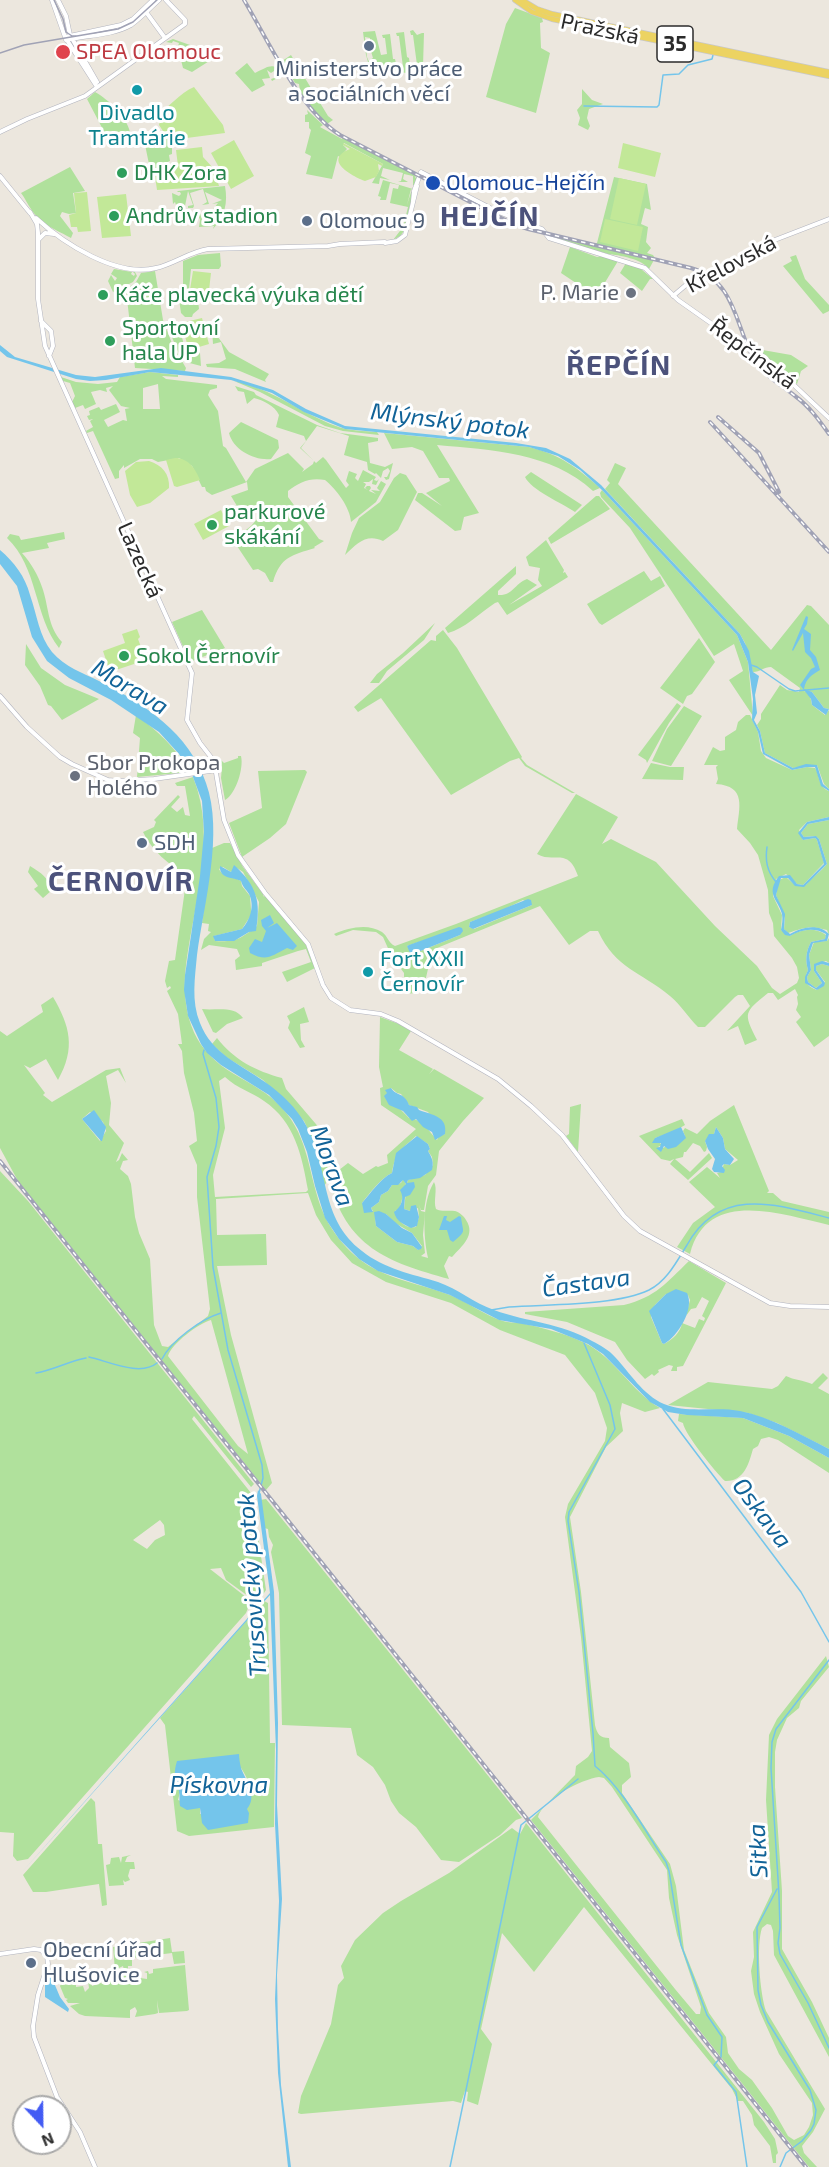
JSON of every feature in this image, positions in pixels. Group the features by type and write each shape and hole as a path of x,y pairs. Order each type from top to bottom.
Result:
{"main road":[{"path":"52,0 68,38 97,86"},
{"path":"58,0 64,14 68,38 97,86"},
{"path":"145,12 153,0"},
{"path":"68,38 115,32 130,25 159,0"},
{"path":"0,132 90,92 186,22 166,0"},
{"name":"Pražská","path":"515,0 532,12 548,18 829,74"},
{"name":"Pražská","path":"522,0 537,9 555,15 829,74"},
{"path":"145,12 165,38"},
{"name":"Řepčínská","path":"340,244 369,244 401,239 406,233 421,172 496,211 540,228 550,239 641,266 673,296 740,344 763,356 829,418"},
{"path":"0,178 45,227 116,267 147,270 204,250 340,244"},
{"path":"30,212 38,232 40,321 44,328 48,349 53,346 51,331 44,328"},
{"name":"Křelovská","path":"673,296 686,284 708,279 756,249 829,219"},
{"path":"38,232 45,227"},
{"path":"39,242 45,227"},
{"path":"39,242 45,233 58,235"},
{"path":"270,247 340,244"},
{"name":"Lazecká","path":"48,349 53,368 190,666 193,681 187,718 202,746 213,757 217,770"},
{"path":"0,696 27,727 57,754 68,762 114,781 217,770 225,820 234,849 260,887 308,944 323,984 331,998 350,1010 391,1017 503,1082 562,1135 632,1226 767,1302 779,1306 829,1307"},
{"path":"0,1954 34,1949 47,1956 48,1964 39,1989 34,2018 34,2037 57,2097 81,2132 95,2167"}],"green space":[{"path":"515,8 542,18 543,22 540,23 541,48 550,53 536,113 486,97 506,24"},
{"path":"413,30 417,35 424,33 423,66 426,70 425,74 406,71 407,73 389,71 382,73 380,70 373,74 374,78 372,71 374,73 379,69 377,65 371,64 370,60 373,58 370,48 373,47 370,38 365,37 367,57 372,69 370,69 366,55 363,32 375,31 381,55 387,54 385,38 382,35 390,34 393,59 395,59 397,68 403,67 399,36 396,33 404,32 410,66 417,65 413,35 410,31"},
{"path":"173,39 210,52 214,58 192,72 183,68 181,60 174,53 183,52 183,49 178,46 179,43 166,42"},
{"path":"291,55 328,116 333,120 327,124 305,101 299,84 295,83 282,61"},
{"path":"247,63 255,73 271,66 285,74 272,81 271,79 277,77 274,71 271,73 267,70 270,78 262,79 265,85 252,92 235,73"},
{"path":"194,87 223,125 225,133 179,139 178,137 167,137 156,116"},
{"path":"582,89 592,100 603,104 589,109 587,118 590,126 588,130 578,125 580,118 577,110 582,104"},
{"path":"95,92 116,109 125,120 130,132 110,143 87,99"},
{"path":"307,110 323,125 320,127 416,175 415,178 418,176 415,185 413,185 413,176 404,174 403,179 408,182 398,182 401,181 403,173 383,168 381,176 390,180 380,178 379,184 372,183 383,164 344,143 347,149 340,157 338,156 332,179 306,174 311,156 305,153 311,130 309,122 305,122"},
{"path":"163,133 172,142 170,161 165,163 166,167 150,169 143,135"},
{"path":"234,140 254,176 231,189 211,153"},
{"path":"343,143 383,164 382,166 378,164 379,171 376,177 365,181 342,167 339,158 342,153 350,149"},
{"path":"623,143 661,153 655,177 618,168"},
{"path":"202,147 203,157 214,169 219,186 157,190 154,169 178,166 176,150"},
{"path":"70,167 85,191 73,193 76,213 62,212 60,216 73,233 71,238 50,227 35,215 21,193"},
{"path":"614,177 647,184 651,210 645,208 641,224 648,227 646,242 651,248 647,253 655,258 593,244 597,243"},
{"path":"619,178 646,184 637,225 610,219"},
{"path":"383,180 413,189 413,191 411,189 407,205 411,192 413,192 404,231 393,240 403,227 408,207 390,203 393,188 398,189 399,185 390,183 386,200 380,200 381,197 378,196"},
{"path":"225,186 225,209 213,229 214,226 199,227 200,220 196,209 203,222 218,203 212,204 222,200 205,192 209,204 202,205 207,202 203,189 190,193 194,206 193,208 188,208 193,205 188,191 185,206 180,203 176,205 175,202 173,204 172,193 179,196 181,194 178,191"},
{"path":"87,192 91,231 78,232 77,227 71,227 69,215 76,213 74,193"},
{"name":"Andrův stadion","path":"126,194 131,236 102,238 97,197"},
{"path":"605,219 643,227 638,251 600,242"},
{"path":"548,235 654,260 649,269 630,258 608,254"},
{"path":"570,247 597,257 602,256 618,261 598,294 593,290 591,293 561,273"},
{"path":"220,253 221,266 219,269 191,269 188,299 198,301 199,309 192,317 185,317 181,313 179,299 183,299 183,261 198,255"},
{"path":"796,255 805,279 829,305 829,311 823,314 783,266 792,261 790,257"},
{"path":"626,263 641,269 653,279 650,279 642,291 620,273"},
{"path":"114,269 132,272 134,276 133,272 135,272 137,276 133,282 113,292 108,281 111,275 115,281 117,278 111,274"},
{"path":"155,271 163,320 173,346 186,368 185,371 135,368 126,290 136,282 141,273"},
{"path":"193,271 211,273 208,299 189,296"},
{"path":"202,318 209,344 189,350 181,323"},
{"path":"166,323 178,323 186,352 197,350 200,353 201,366 182,361"},
{"path":"212,329 229,352 269,374 266,382 235,369 207,367 206,364 219,363 226,359 221,342 213,344"},
{"path":"757,349 791,355 808,366 801,371 797,384"},
{"path":"150,372 178,375 178,377 162,376 166,379 217,385 217,388 210,390 208,395 218,411 223,446 246,482 255,469 288,453 304,469 302,472 314,461 316,463 323,457 346,488 349,485 346,481 349,471 357,474 355,478 358,481 363,470 376,477 374,480 379,479 376,485 372,484 373,479 363,482 366,484 364,488 368,490 365,488 370,486 369,491 376,494 371,490 380,491 377,488 381,481 386,484 376,502 351,522 342,499 325,480 305,481 288,491 288,497 319,539 324,541 315,548 288,558 279,567 273,582 270,582 265,573 258,569 253,570 233,540 251,526 264,511 252,510 243,516 231,496 248,490 247,482 212,495 206,491 205,487 202,487 192,466 179,458 158,462 152,459 140,459 124,468 124,465 119,471 119,478 115,479 93,431 87,433 86,431 93,427 90,421 93,419 89,420 87,416 90,415 89,411 99,407 101,410 116,404 120,412 104,420 108,427 123,420 127,421 125,409 130,408 121,406 109,390 113,386 106,388 107,392 100,390 91,392 96,404 85,409 83,405 75,408 72,402 75,396 70,383 63,381 61,377 76,382 98,384 117,382 120,377","holes":["158,384 160,409 143,409 143,388"]},
{"path":"234,381 261,389 336,426 377,432 379,435 343,431 325,426"},
{"path":"235,386 254,392 317,425 340,433 378,438 378,441 368,443 370,463 385,467 393,463 389,479 386,480 384,477 387,477 390,471 388,468 383,471 381,478 368,470 367,462 344,455 349,436 317,426 301,448 314,461 300,448 306,441 304,436 276,427 279,415 275,409 254,398 247,404 244,392 238,391"},
{"path":"241,422 278,440 279,448 271,459 252,456 235,445 229,433"},
{"path":"384,433 529,447 568,463 600,488 593,491 558,468 520,455 437,445 479,513 464,517 461,530 455,531 415,500 418,493 422,493 442,506 426,493 450,481 449,478 439,478 423,451 412,447 392,449"},
{"path":"175,458 191,464 200,480 174,486 166,460"},
{"path":"149,461 164,471 168,478 169,488 150,503 137,507 130,495 125,471 136,462"},
{"path":"615,463 626,468 618,484 771,650 807,605 811,606 829,625 829,709 824,708 812,692 804,691 811,698 812,705 825,715 829,710 829,789 824,784 817,765 793,768 765,753 757,725 761,714 780,685 787,690 799,692 800,688 771,667 753,672 745,643 740,634 605,489 610,483 607,480"},
{"path":"531,472 582,505 575,512 540,491 525,477"},
{"path":"400,473 406,475 417,492 398,530 383,541 372,538 362,540 345,555 359,518 380,502 394,478"},
{"path":"602,490 737,635 748,662 753,716 729,680 743,671 734,644 714,656 630,528 601,497"},
{"path":"596,496 599,496 610,509 551,544 548,538"},
{"name":"parkurové skákání","path":"221,510 229,526 203,540 194,524"},
{"path":"64,532 65,539 47,543 49,548 22,553 40,583 51,623 62,642 59,648 45,621 25,563 7,538 10,534 19,536 21,540"},
{"path":"546,540 564,570 563,573 565,572 568,577 507,615 498,602 466,624 448,633 445,628 516,566 516,574 498,591 498,595 507,594 527,579 537,585 509,605 542,586 538,580 540,568 529,566 526,557"},
{"path":"644,571 651,581 660,576 665,586 602,625 599,623 587,604"},
{"path":"202,610 225,648 190,662 172,622"},
{"path":"435,623 424,640 387,671 379,683 370,683 377,674"},
{"name":"Sokol Černovír","path":"137,629 140,637 138,639 146,660 110,672 103,651 125,643 122,634"},
{"path":"443,630 457,648 521,758 527,765 575,793 525,766 519,758 451,795 381,698 358,712 354,707 431,640 436,641 436,636"},
{"path":"699,638 715,662 683,704 660,688"},
{"path":"26,644 41,668 65,685 99,699 62,720 48,705 40,686 25,665"},
{"path":"677,703 681,706 647,763 638,755"},
{"path":"684,706 702,716 671,766 652,761 667,729"},
{"path":"136,715 166,740 190,772 137,777 140,738 133,733"},
{"path":"746,715 750,715 758,732 761,751 766,758 792,770 815,768 821,784 829,791 829,817 807,822 799,830 803,840 815,838 817,840 824,863 803,885 797,884 786,874 776,879 773,896 782,915 781,930 790,936 808,930 826,935 825,939 811,942 806,956 808,970 806,980 808,985 817,990 825,982 816,970 816,966 822,964 829,966 829,1036 814,1047 796,1022 801,1017 796,1010 798,995 795,989 778,1000 773,993 768,993 750,1009 749,1024 757,1040 745,1045 738,1026 727,1031 750,1006 743,995 735,997 705,1027 698,1027 670,996 621,962 605,944 598,931 590,931 569,945 540,906 437,948 432,955 422,987 417,992 409,994 397,991 404,981 404,973 391,955 383,937 376,932 353,930 336,936 334,934 352,928 376,929 386,935 395,946 578,876 570,861 565,858 543,857 537,854 576,794 618,817 602,844 611,839 656,862 715,926 757,966 772,988 780,994 797,983 799,978 797,967 774,936 769,913 768,890 758,855 737,829 739,799 737,794 733,789 716,784 718,765 704,765 713,747 720,751 725,750 725,737 736,730 738,722","holes":["523,900 532,905 474,929 469,927 470,922","445,933 460,935 413,954 407,946"]},
{"path":"241,756 242,761 238,780 233,792 225,800 221,778 222,767 217,760 220,759 224,763"},
{"path":"651,763 684,767 683,780 642,779"},
{"path":"305,770 307,772 286,824 242,857 229,823 262,808 258,771"},
{"path":"193,777 204,826 201,876 185,975 189,1020 201,1044 210,1055 234,1074 260,1089 282,1108 291,1120 303,1145 323,1212 339,1238 362,1261 386,1274 450,1295 503,1321 545,1329 585,1343 596,1349 640,1393 660,1408 645,1412 622,1403 620,1413 623,1431 606,1447 570,1517 581,1592 595,1725 599,1735 609,1738 610,1747 629,1763 631,1777 622,1785 622,1793 670,1864 676,1886 684,1950 709,2013 726,2037 728,2053 739,2069 752,2080 788,2136 794,2140 804,2135 809,2127 813,2115 812,2103 779,2054 760,2012 754,1994 751,1971 754,1957 753,1932 772,1892 766,1800 769,1735 777,1719 826,1656 829,1667 801,1701 799,1708 787,1718 777,1740 775,1787 782,1891 782,1949 829,2038 829,2057 774,1955 771,1925 767,1924 762,1928 759,1957 766,2011 825,2109 813,2132 802,2146 804,2153 817,2167 809,2167 531,1820 543,1808 538,1817 675,1989 696,2014 700,2014 701,2007 677,1935 669,1898 667,1870 612,1787 604,1778 599,1777 574,1786 549,1801 575,1775 576,1766 592,1751 581,1637 565,1517 568,1504 605,1441 607,1428 595,1393 565,1355 500,1330 451,1303 386,1282 352,1263 331,1240 316,1215 308,1193 216,1199 217,1235 266,1234 267,1265 217,1266 231,1335 272,1483 266,1490 18,1181 0,1148 0,1031 7,1036 43,1012 41,1005 53,997 69,1037 64,1068 58,1080 46,1059 30,1068 24,1065 45,1093 43,1095 52,1102 106,1070 120,1068 126,1083 118,1070 106,1076 111,1103 109,1125 124,1143 116,1162 122,1153 128,1160 123,1161 120,1169 128,1176 131,1184 139,1233 150,1259 154,1325 162,1346 168,1347 208,1316 210,1309 197,1197 197,1165 189,1146 197,1141 194,1113 184,1073 182,1051 178,1044 182,1044 178,1014 167,991 171,988 170,986 167,988 165,981 169,961 175,960 187,875 162,857 143,832 154,827 156,822 154,820 178,795 180,797 171,807 177,812 183,807 185,815 190,816 185,786 177,786 175,783","holes":["225,1077 275,1109 290,1129 300,1152 308,1190 306,1192 215,1197 213,1175 225,1128 219,1081","90,1112 103,1122 106,1131 100,1141 82,1119","211,1320 248,1454 238,1446 168,1356 180,1340"]},
{"path":"829,820 829,935 827,930 811,927 788,933 784,929 785,918 776,895 779,880 786,877 796,886 806,885 825,867 827,864 819,839 815,836 804,837 801,833 808,824"},
{"path":"230,843 264,897 265,895 305,942 315,968 287,982 282,972 311,962 306,949 262,963 262,966 236,970 235,960 240,956 237,949 209,945 201,950 204,939 211,932 208,931 209,924 202,923 212,848","holes":["223,867 231,872 237,868 243,872 259,902 257,926 238,939 215,941 214,936 242,929 251,915 250,896 241,881 226,876 219,869"]},
{"path":"30,866 41,873 48,882 51,891 43,898 34,889 38,886 28,872"},
{"path":"829,938 829,963 826,961 814,965 814,971 822,983 816,988 808,982 807,977 811,970 809,955 814,942 827,941"},
{"path":"304,1007 309,1022 300,1024 301,1040 305,1047 300,1048 288,1028 290,1022 287,1016"},
{"path":"202,1009 235,1011 243,1018 227,1024 216,1033 213,1032"},
{"path":"380,1017 411,1031 399,1050 433,1069 429,1074 434,1069 484,1098 439,1151 436,1175 428,1186 424,1210 421,1210 419,1205 421,1211 425,1212 423,1235 425,1253 421,1256 428,1258 425,1219 427,1199 434,1182 436,1209 458,1212 469,1225 467,1240 452,1257 449,1256 444,1266 449,1279 388,1258 358,1236 346,1221 336,1202 329,1179 324,1186 313,1140 304,1121 263,1080 226,1057 212,1044 217,1038 231,1053 246,1064 282,1078 286,1089 321,1130 321,1142 330,1177 348,1163 363,1174 376,1166 388,1163 387,1155 416,1129 381,1105 380,1088 383,1087 379,1067","holes":["391,1088 401,1094 409,1105 428,1112 445,1134 439,1136 437,1140 421,1123 409,1118 386,1095","416,1136 428,1144 430,1149 428,1151 432,1157 433,1165 425,1175 408,1180 407,1183 404,1209 410,1211 418,1208 419,1217 416,1227 408,1227 402,1223 395,1211 399,1209 406,1184 403,1179 401,1183 392,1185 381,1195 379,1202 371,1208 373,1211 370,1212 362,1203 380,1182 392,1173 397,1155","386,1214 395,1223 412,1233 422,1246 418,1250 413,1246 397,1242 376,1226 375,1217"]},
{"path":"581,1104 578,1152 566,1136 569,1134 570,1107"},
{"path":"734,1105 769,1191 767,1193 773,1193 782,1201 829,1212 829,1225 769,1212 729,1213 712,1220 699,1233 690,1254 677,1247 693,1223 715,1207 689,1182 707,1167 720,1178 717,1173 721,1172 724,1164 730,1165 738,1160 725,1149 723,1138 716,1127 714,1134 705,1141 706,1151 704,1152 700,1146 693,1143 684,1152 683,1157 675,1159 690,1172 709,1153 712,1158 688,1180 670,1164 674,1159 670,1161 661,1159 639,1136 682,1119 685,1125 655,1138 662,1145 658,1147 663,1148 685,1136 683,1131 685,1128 697,1134 710,1121"},
{"path":"0,1171 28,1201 254,1484 251,1487 194,1416 192,1419 251,1493 252,1499 249,1503 251,1513 253,1502 266,1590 260,1599 253,1599 252,1595 248,1596 226,1580 221,1568 210,1569 251,1601 246,1613 28,1859 17,1861 13,1856 14,1833 0,1832","holes":["160,1520 164,1525 165,1535 155,1540 147,1549 133,1540"]},
{"path":"689,1261 726,1283 683,1366 677,1367 677,1371 671,1371 673,1366 669,1365 658,1370 659,1372 654,1376 652,1374 645,1379 627,1360 615,1342 567,1322 525,1314 525,1312 624,1305 635,1302 653,1293","holes":["666,1294 688,1295 690,1300 686,1316 691,1309 696,1308 702,1297 709,1301 702,1316 705,1318 704,1321 699,1319 695,1328 682,1323 676,1335 664,1344 662,1343 651,1317 655,1305"]},
{"path":"823,1373 828,1378 818,1388 829,1394 829,1449 777,1423 748,1413 668,1405 708,1382 772,1389 778,1386 786,1376 812,1384"},
{"path":"679,1414 743,1418 789,1436 829,1458 829,1473 778,1440 769,1437 761,1439 758,1446 753,1449 745,1471 741,1475 725,1481 694,1444 683,1423 678,1421"},
{"path":"266,1499 522,1818 459,1862 441,1860 416,1827 399,1813 373,1767 357,1755 351,1728 282,1725 279,1593 271,1552 273,1545 268,1529 264,1528 260,1500"},
{"path":"264,1601 268,1603 270,1743 275,1743 274,1827 189,1836 177,1831 165,1725 160,1718","holes":["241,1768 249,1783 251,1794 246,1809 200,1814 200,1808 178,1800 180,1792"]},
{"path":"91,1798 95,1802 98,1844 102,1844 107,1905 102,1906 99,1884 33,1892 23,1875"},
{"path":"526,1823 764,2122 775,2139 778,2153 776,2163 773,2163 770,2146 754,2125 752,2115 743,2101 738,2101 732,2089 584,1907 534,1972 502,1933 481,2029 492,2044 478,2105 467,2101 468,2092 465,2091 461,2103 453,2101 298,2113 301,2096 331,2024 338,1985 344,1978 341,1966 355,1940 383,1913 449,1873 512,1828 520,1834"},
{"path":"131,1855 125,1862 134,1862 135,1869 130,1869 128,1876 130,1880 125,1882 123,1880 124,1885 109,1886 106,1865 110,1864 111,1858 119,1857 121,1863 122,1857"},
{"path":"170,1938 172,1952 184,1951 185,1963 174,1964 172,1953 132,1958 132,1966 128,1966 128,1969 124,1970 123,1966 115,1970 113,1947"},
{"path":"185,1965 189,2010 187,2011 159,2013 157,2000 158,2013 155,2014 135,2017 137,2011 135,2007 130,2010 130,2018 85,2016 70,2006 80,2003 68,2003 60,1986 80,1981 76,1983 76,1987 83,1986 85,1992 89,1988 88,1981 91,1981 92,1986 104,1984 105,1978 141,1971 140,1978 147,1979 147,1973 144,1972 148,1971 149,1974 153,1973 153,1969"}],"water":[{"path":"0,345 15,357 76,375 95,377 161,368 231,377 273,390 306,409 345,426 516,443 546,448 570,459 601,485 740,634 749,651 753,672 759,676 755,695 757,713 754,720 760,731 765,753 793,768 806,764 817,765 823,784 829,791 821,786 815,767 792,770 763,754 758,732 752,720 753,699 748,662 737,635 602,490 580,470 558,456 529,447 345,429 304,412 272,393 231,380 150,372 106,380 76,379 7,357 0,351"},
{"path":"0,550 22,576 41,632 52,652 68,666 116,690 149,710 177,735 189,749 198,765 211,803 213,846 195,972 197,1015 205,1034 219,1051 277,1091 303,1120 314,1143 332,1209 338,1224 348,1238 362,1251 389,1267 438,1282 494,1310 556,1326 580,1335 613,1354 637,1383 664,1404 683,1409 731,1410 752,1414 786,1427 829,1449 829,1458 789,1436 743,1418 668,1412 650,1402 603,1354 588,1344 551,1329 499,1320 450,1295 378,1271 359,1259 339,1239 325,1218 307,1152 292,1119 269,1095 221,1065 207,1053 188,1016 184,990 185,975 200,876 204,832 202,801 193,777 179,754 159,732 111,700 69,678 47,661 32,637 17,586 0,564"},
{"path":"806,616 808,617 807,624 804,629 811,634 810,650 816,657 820,670 808,679 804,689 812,692 824,708 829,709 826,715 812,705 811,699 800,685 815,667 805,652 803,633 792,650"},
{"path":"829,817 829,820 808,824 801,833 804,837 816,836 819,839 827,864 804,887 795,886 788,878 781,878 776,895 785,914 784,929 790,934 815,927 829,934 827,941 813,943 809,955 811,970 807,977 808,982 816,988 822,983 814,971 814,964 822,961 829,963 829,966 822,964 816,966 816,970 825,983 817,990 805,983 808,970 806,956 811,942 825,939 826,934 817,930 808,930 790,936 785,935 781,930 782,914 774,896 773,887 779,876 790,875 797,884 803,885 824,864 817,840 815,838 803,840 798,833 807,822"},
{"path":"234,865 248,880 256,895 258,911 256,931 249,932 234,941 215,941 213,936 242,929 251,913 251,899 241,881 224,875 220,870 220,866 231,872"},
{"path":"528,899 531,900 532,905 473,929 469,927 470,922"},
{"path":"270,915 274,923 267,928 277,923 297,946 293,950 287,948 269,957 261,957 250,953 249,948 255,939 262,942 266,931 261,920"},
{"path":"459,927 463,931 460,935 413,954 410,953 407,946"},
{"path":"391,1088 409,1105 442,1120 445,1134 435,1140 432,1132 416,1119 412,1121 403,1111 389,1105 384,1096 387,1093 385,1090"},
{"path":"94,1110 106,1127 102,1141 82,1119"},
{"path":"681,1127 686,1138 676,1147 668,1149 664,1146 661,1152 656,1148 660,1147 661,1143 652,1143 655,1138"},
{"path":"716,1127 723,1138 725,1149 734,1159 730,1165 722,1166 724,1173 714,1172 712,1169 715,1159 705,1141 709,1134 714,1134"},
{"path":"417,1136 428,1144 433,1165 432,1170 420,1178 408,1180 407,1183 414,1182 415,1187 410,1195 405,1197 404,1209 410,1211 411,1206 416,1205 419,1217 417,1226 411,1228 403,1224 396,1218 394,1212 402,1202 400,1190 406,1184 403,1180 398,1185 392,1185 381,1195 379,1202 371,1208 373,1212 364,1213 362,1203 380,1182 392,1173 396,1153"},
{"path":"379,1211 412,1233 422,1247 421,1249 397,1242 376,1226 374,1212"},
{"path":"444,1216 447,1216 446,1220 450,1222 461,1217 463,1231 453,1242 447,1230 439,1230"},
{"path":"676,1289 687,1293 689,1307 680,1329 664,1344 649,1311 666,1294"},
{"path":"258,1490 261,1494 274,1592 278,1723 277,1805 282,1899 277,1975 278,2029 281,2085 291,2167 288,2167 278,2073 275,1999 279,1901 270,1595 22,1872 270,1593"},
{"name":"Pískovna","path":"239,1754 241,1768 251,1794 247,1809 248,1823 208,1830 202,1823 200,1808 187,1810 180,1806 175,1776 177,1761"},
{"path":"49,1971 60,1997 69,2009 68,2012 45,1997 45,1983"}],"waterway":[{"path":"584,106 657,107 663,75 679,74 688,65 712,59 713,55"},
{"path":"751,665 795,691 829,688"},
{"path":"767,847 767,866 776,882"},
{"name":"Trusovický potok","path":"204,1050 203,1054 216,1098 219,1127 207,1177 213,1267 228,1350 262,1465 263,1478 259,1493"},
{"name":"Častava","path":"491,1310 600,1302 649,1290 666,1276 700,1226 716,1214 732,1207 750,1204 769,1205 829,1218"},
{"path":"162,1359 172,1345 187,1332 221,1313"},
{"path":"584,1343 610,1405 615,1429 569,1512 568,1521 579,1592 595,1766 624,1798 666,1862 681,1945 707,2015 722,2037 721,2057 714,2065 736,2092 747,2167"},
{"path":"89,1357 142,1369 157,1363"},
{"path":"36,1373 86,1358"},
{"name":"Oskava","path":"663,1409 801,1592 829,1642"},
{"name":"Sitka","path":"829,1660 776,1729 772,1742 771,1768 779,1895 778,1943 780,1954 808,2003 829,2048"},
{"path":"450,2167 521,1825 578,1779"},
{"path":"777,1889 757,1927 758,1990 768,2022 810,2090 816,2110 811,2130 802,2141 786,2153 780,2167"}],"tram line":[{"path":"54,0 66,32 76,36"},
{"path":"0,53 24,45 118,29 133,22 157,0"}],"railway":[{"path":"244,0 298,92 311,109 340,135 511,223 691,268 707,275 727,296 751,353 759,366 805,404 829,434"},
{"path":"718,417 759,453 779,492"},
{"path":"710,422 829,552"},
{"path":"0,1161 806,2167"}],"place":[{"name":"Ministerstvo práce a sociálních věcí","path":"369,46"},
{"name":"SPEA Olomouc","path":"63,52"},
{"name":"Divadlo Tramtárie","path":"137,90"},
{"name":"DHK Zora","path":"122,173"},
{"name":"Olomouc-Hejčín","path":"433,183"},
{"name":"Andrův stadion","path":"114,216"},
{"name":"Olomouc 9","path":"307,221"},
{"name":"P. Marie","path":"631,293"},
{"name":"Káče plavecká výuka dětí","path":"103,295"},
{"name":"Sportovní hala UP","path":"110,341"},
{"name":"parkurové skákání","path":"212,525"},
{"name":"Sokol Černovír","path":"124,656"},
{"name":"Sbor Prokopa Holého","path":"75,776"},
{"name":"SDH","path":"142,843"},
{"name":"Fort XXII Černovír","path":"368,972"},
{"name":"Obecní úřad Hlušovice","path":"31,1963"}],"district":[{"name":"HEJČÍN","path":"490,217"},
{"name":"ŘEPČÍN","path":"619,366"},
{"name":"ČERNOVÍR","path":"121,882"}],"water label":[{"name":"Mlýnský potok","path":"450,421"},
{"name":"Morava","path":"130,687"},
{"name":"Morava","path":"332,1166"}]}
